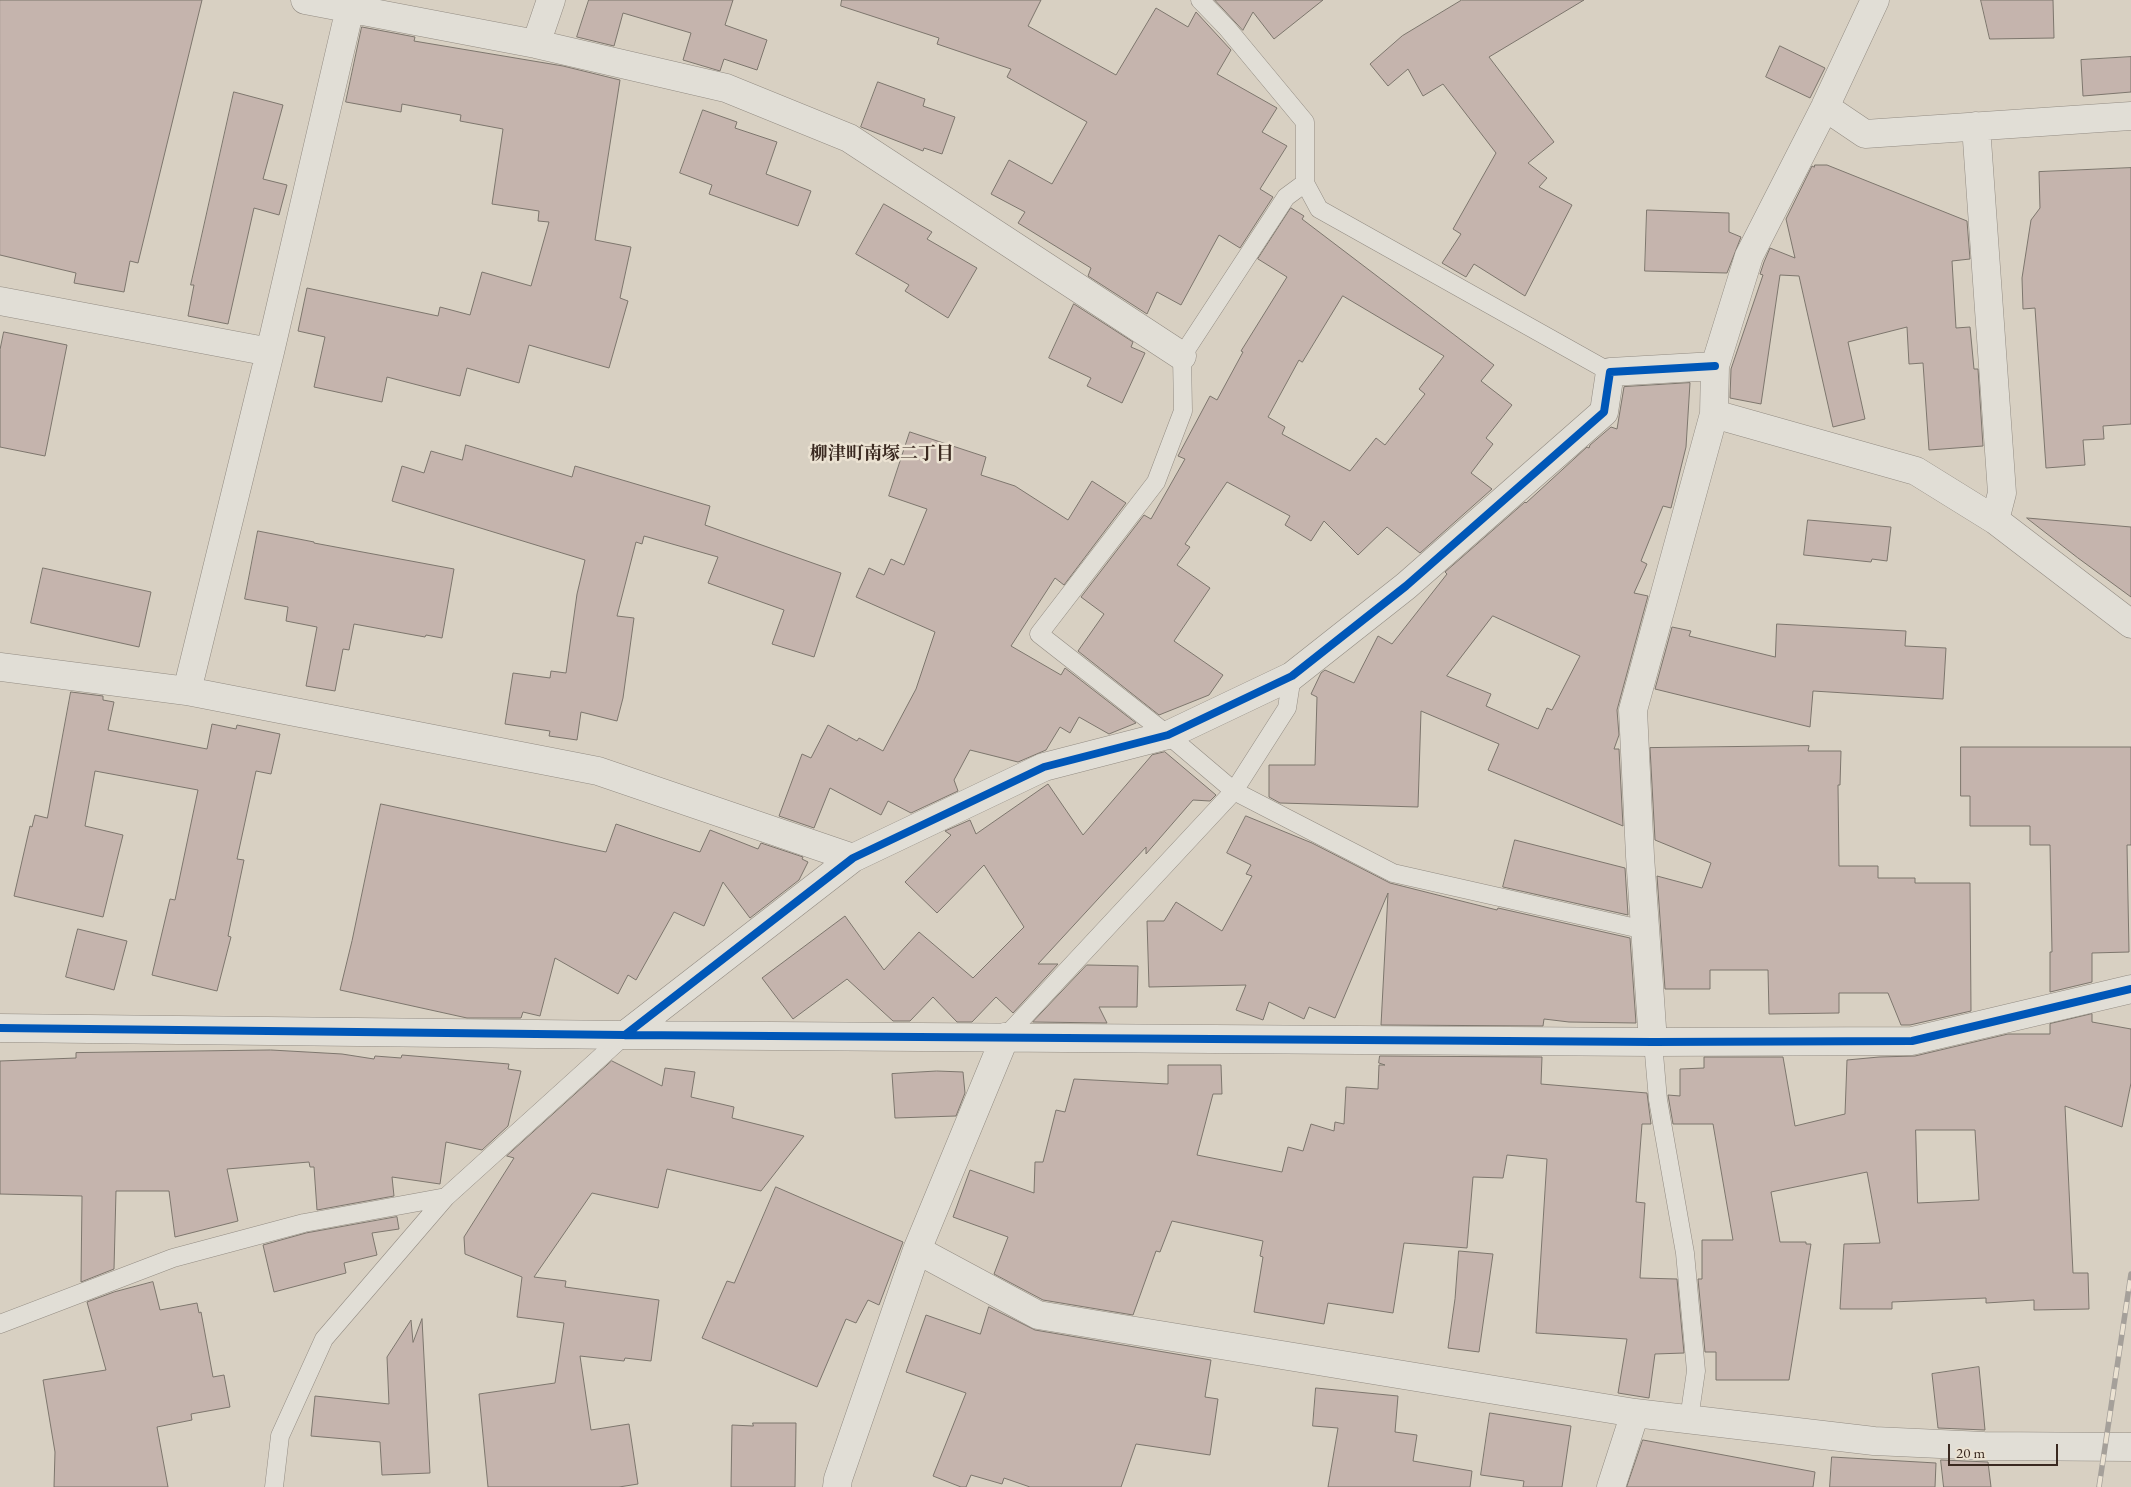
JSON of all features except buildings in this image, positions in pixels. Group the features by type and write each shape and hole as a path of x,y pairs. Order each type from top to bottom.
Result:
{"street":[{"path":"305,0 536,44 726,88 850,138 1182,356"},
{"path":"536,44 551,0"},
{"path":"1653,1042 1633,710 1714,414 1715,366 1749,256 1825,107 1875,0"},
{"path":"187,691 270,352 350,8"},
{"path":"1825,107 1865,134 2131,116"},
{"path":"1976,126 2002,493 1995,520"},
{"path":"0,301 270,352"},
{"path":"625,1035 853,858 1044,767 1168,735 1292,676 1406,586 1604,412 1610,372 1715,366"},
{"path":"1714,414 1916,472 1995,520 2131,624"},
{"path":"0,667 187,691 598,771 853,858"},
{"path":"0,1028 625,1035 1653,1042 1912,1041 2131,989"},
{"path":"837,1487 838,1479 917,1250 1005,1037"},
{"path":"917,1250 1038,1315 1634,1413 1874,1441 1984,1446 2131,1447"},
{"path":"1611,1487 1634,1413"}],"lane":[{"path":"1200,0 1227,28 1305,122 1305,183 1319,209 1610,372"},
{"path":"1305,183 1286,197 1182,356 1183,411 1156,482 1040,634 1168,735 1234,791 1393,873 1645,930"},
{"path":"1005,1037 1234,791 1287,708 1292,676"},
{"path":"274,1487 280,1436 324,1339 446,1197 625,1035"},
{"path":"1653,1042 1658,1100 1686,1263 1696,1370 1689,1419"},
{"path":"0,1324 173,1258 304,1223 446,1197"}],"railway":[{"path":"2099,1487 2131,1274"}],"cycle path":[{"path":"625,1035 853,858 1044,767 1168,735 1292,676 1406,586 1604,412 1610,372 1715,366"},
{"path":"0,1028 625,1035 1653,1042 1912,1041 2131,989"}],"district":[{"name":"柳津町南塚二丁目","path":"882,454"}]}
